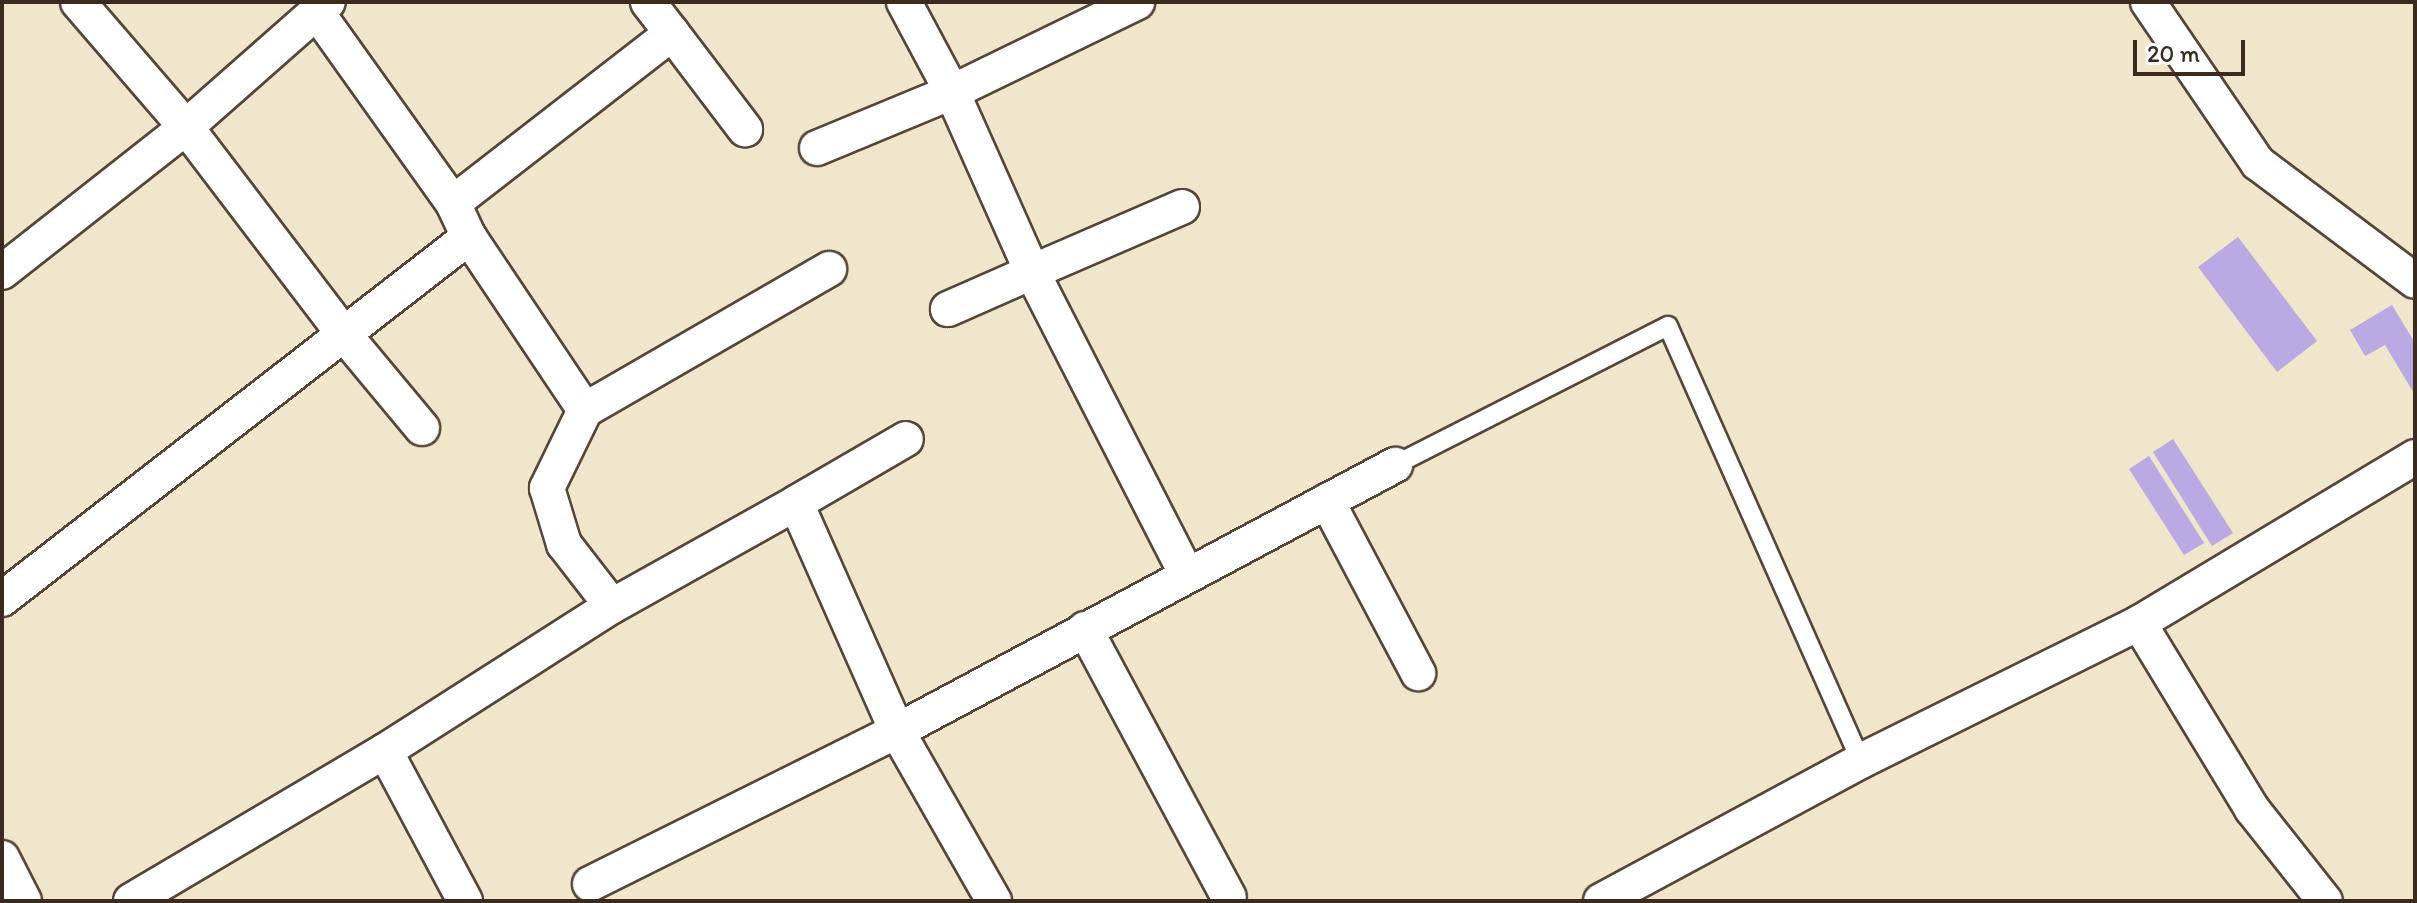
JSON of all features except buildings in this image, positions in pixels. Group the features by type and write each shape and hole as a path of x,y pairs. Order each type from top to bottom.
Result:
{"street":[{"path":"78,2 186,127 342,332 422,428"},
{"path":"648,2 745,129"},
{"path":"904,2 952,92 1032,272 1187,575"},
{"path":"817,148 952,92 1137,2"},
{"path":"2148,2 2258,163 2415,281"},
{"path":"2,272 186,127 322,6 453,203 469,237 585,410"},
{"path":"453,203 672,33"},
{"path":"948,309 1182,207"},
{"path":"2,599 342,332 469,237"},
{"path":"612,606 564,544 547,488 585,410 829,269"},
{"path":"131,901 385,751 612,606 906,439"},
{"path":"1601,901 1861,761 2139,623 2415,457"},
{"path":"590,884 897,731 1395,465"},
{"path":"1327,501 1418,673"},
{"path":"796,503 897,731 994,901"},
{"path":"2139,623 2252,809 2325,901"},
{"path":"1085,629 1229,897"},
{"path":"385,751 465,901"},
{"path":"2,858 24,901"}],"lane":[{"path":"1395,465 1668,326 1861,761"}]}
